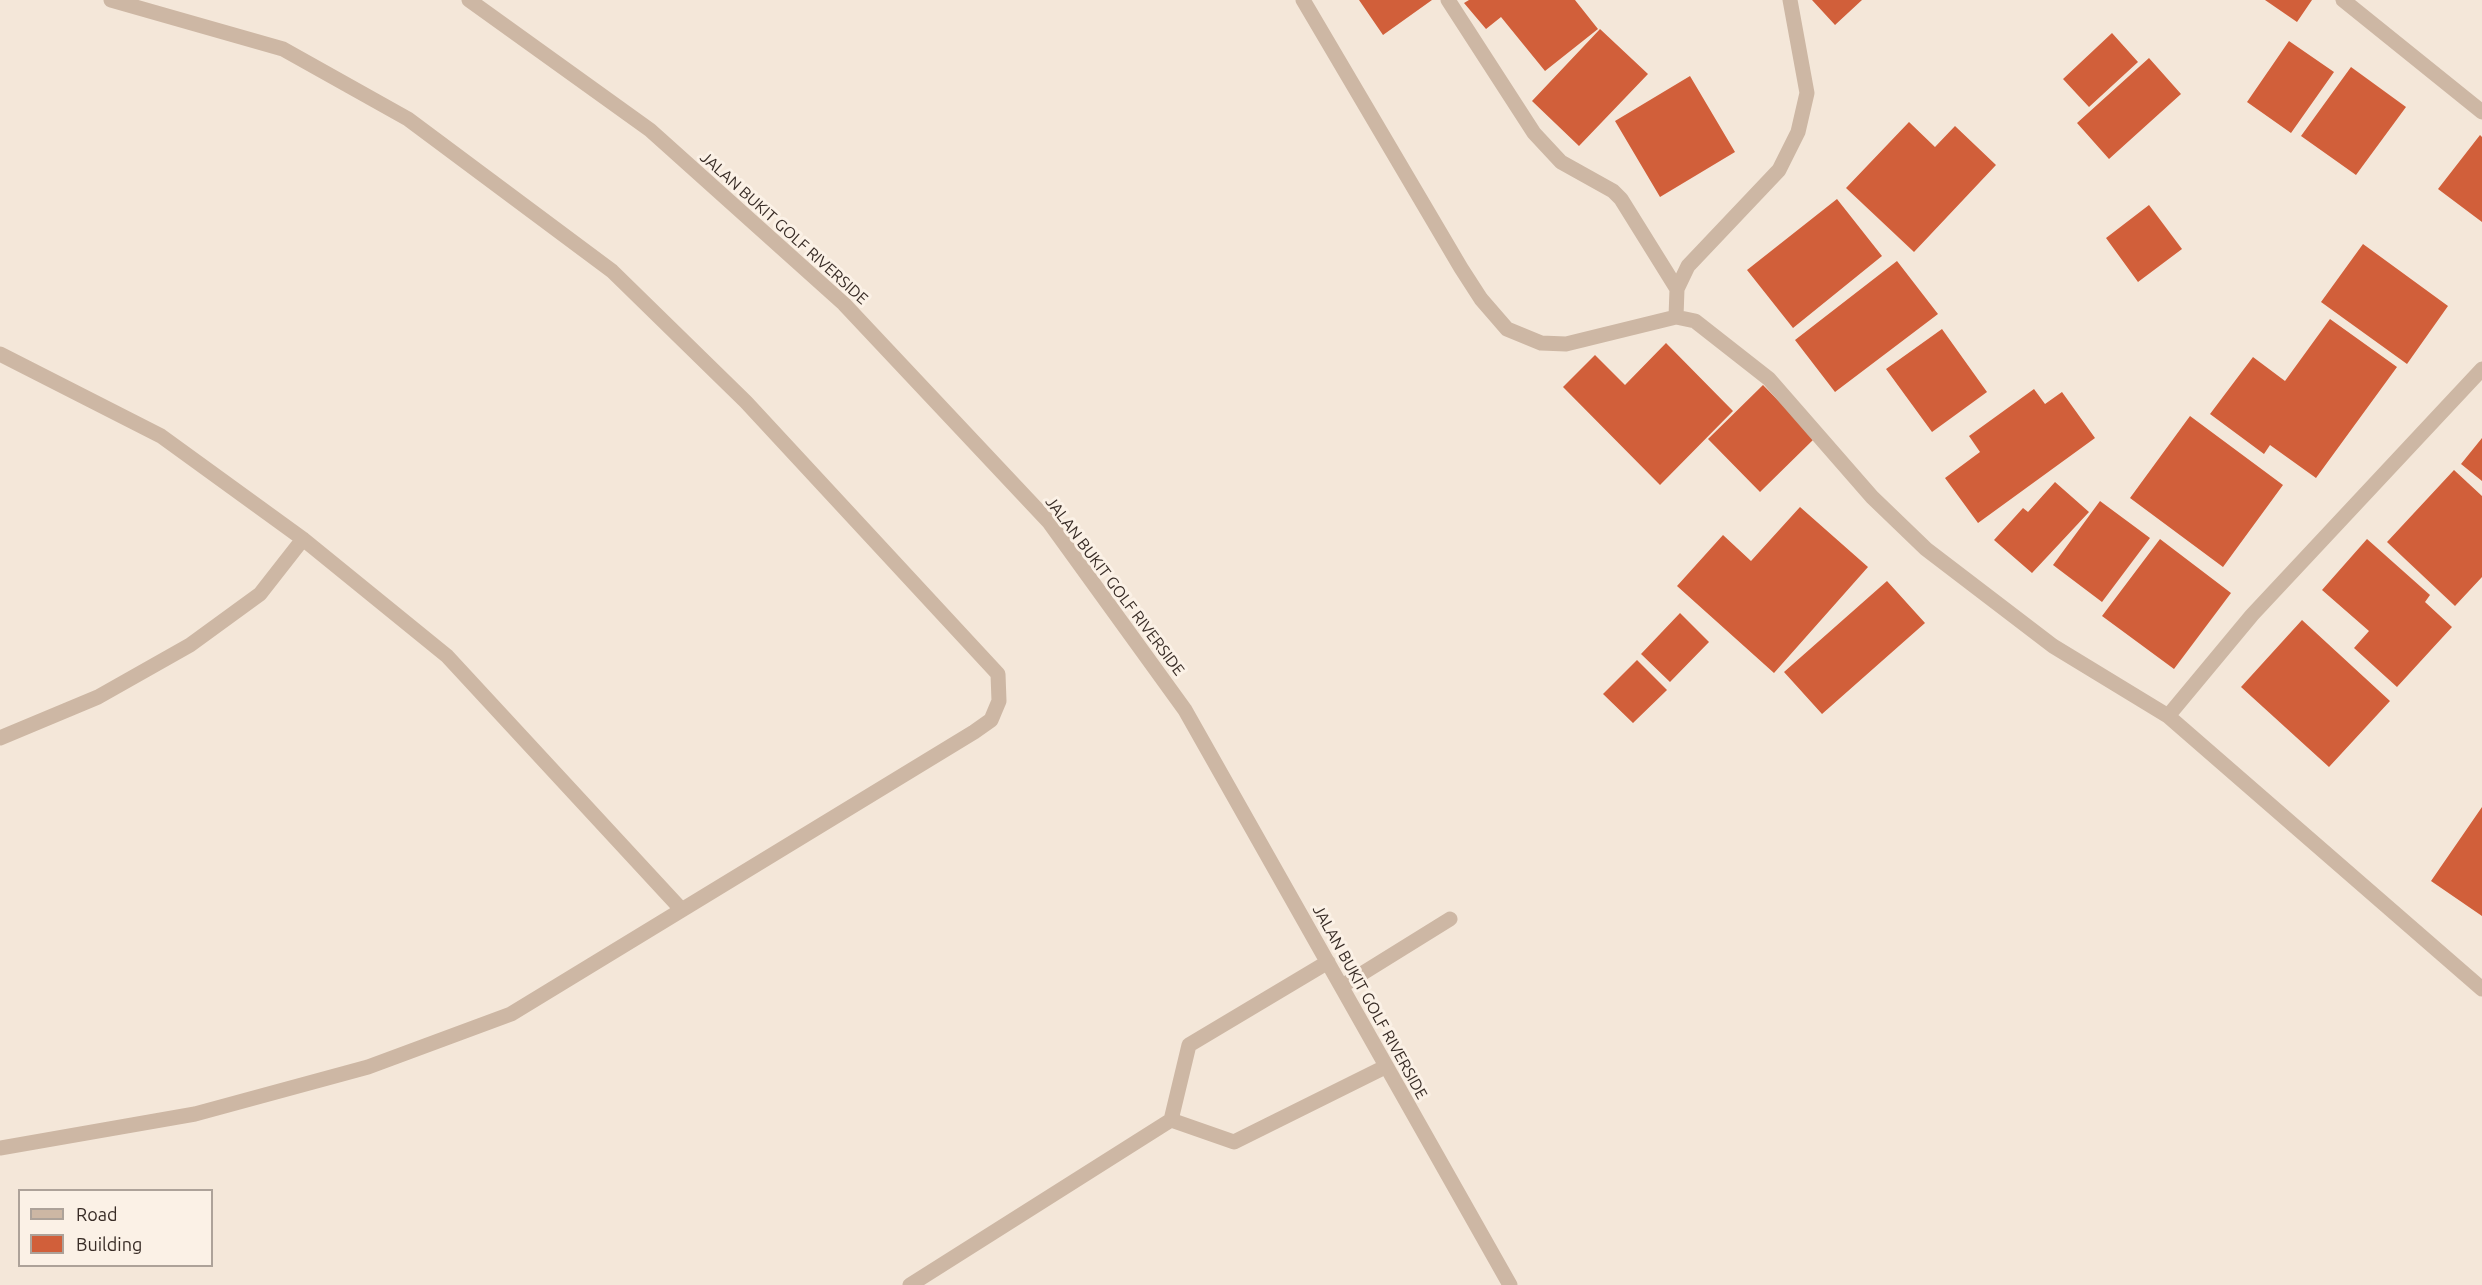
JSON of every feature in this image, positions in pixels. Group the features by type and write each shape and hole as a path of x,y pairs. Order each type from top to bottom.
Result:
{"street":[{"path":"0,1148 195,1114 368,1067 511,1014 974,732 990,720 999,701 998,674 746,402 612,271 408,119 283,49 111,0"},
{"name":"JALAN BUKIT GOLF RIVERSIDE","path":"469,0 650,130 844,304 1049,522 1185,710 1342,986 1385,1068 1510,1285"},
{"path":"1303,0 1466,276 1481,299 1507,329 1541,343 1566,344 1676,317 1695,321 1768,379 1872,497 1926,549 2053,646 2168,716 2482,989"},
{"path":"1448,0 1534,133 1561,162 1621,199 1677,289"},
{"path":"1676,317 1677,289 1688,266 1779,170 1798,132 1807,93 1790,0"},
{"path":"2343,0 2482,112"},
{"path":"0,354 161,436 303,539 447,656 681,909"},
{"path":"2168,716 2252,615 2482,369"},
{"path":"0,738 98,697 190,645 260,594 303,539"},
{"path":"1342,986 1450,919"},
{"path":"910,1285 1171,1120 1189,1045 1328,962"},
{"path":"1171,1120 1234,1142 1385,1068"}],"building":[{"path":"1359,0 1432,0 1383,35"},
{"path":"1469,0 1575,0 1598,29 1545,71 1501,17 1486,29 1464,3"},
{"path":"1812,0 1862,0 1835,25"},
{"path":"2265,0 2312,0 2297,22"},
{"path":"1600,29 1648,74 1579,146 1532,101"},
{"path":"2112,33 2138,62 2089,107 2063,79"},
{"path":"2289,41 2334,72 2291,133 2247,102"},
{"path":"2149,58 2181,94 2109,159 2077,123"},
{"path":"2351,67 2406,107 2356,175 2301,136"},
{"path":"1690,76 1735,152 1660,197 1615,121"},
{"path":"1909,122 1935,147 1955,126 1996,165 1914,252 1846,188"},
{"path":"2480,135 2482,137 2482,222 2438,189"},
{"path":"1837,199 1882,256 1793,328 1747,270"},
{"path":"2149,205 2182,249 2138,282 2106,238"},
{"path":"2363,244 2448,306 2407,364 2321,302"},
{"path":"1897,261 1938,314 1835,392 1795,340"},
{"path":"2330,319 2397,367 2316,478 2270,445 2264,454 2210,414 2253,357 2285,381"},
{"path":"1942,329 1987,392 1932,432 1886,369"},
{"path":"1666,343 1733,411 1660,485 1563,387 1595,355 1625,385"},
{"path":"1763,385 1815,438 1760,492 1708,439"},
{"path":"2034,389 2045,404 2062,392 2095,438 1978,523 1945,478 1980,452 1969,436"},
{"path":"2190,416 2283,485 2223,567 2130,498"},
{"path":"2482,438 2482,481 2461,464"},
{"path":"2454,470 2482,496 2482,577 2455,606 2387,542"},
{"path":"2055,482 2089,512 2032,573 1994,540 2023,508 2028,512"},
{"path":"2100,501 2150,538 2102,602 2053,565"},
{"path":"1800,507 1868,567 1774,673 1677,586 1723,535 1751,561"},
{"path":"2160,539 2231,593 2174,669 2102,616"},
{"path":"2367,539 2430,595 2425,602 2452,627 2397,687 2354,648 2369,631 2322,590"},
{"path":"1887,581 1925,623 1822,714 1784,672"},
{"path":"1680,613 1709,642 1670,682 1641,654"},
{"path":"2302,620 2390,701 2329,767 2241,687"},
{"path":"1637,660 1667,690 1633,723 1603,694"},
{"path":"2482,807 2482,916 2431,881"}]}
